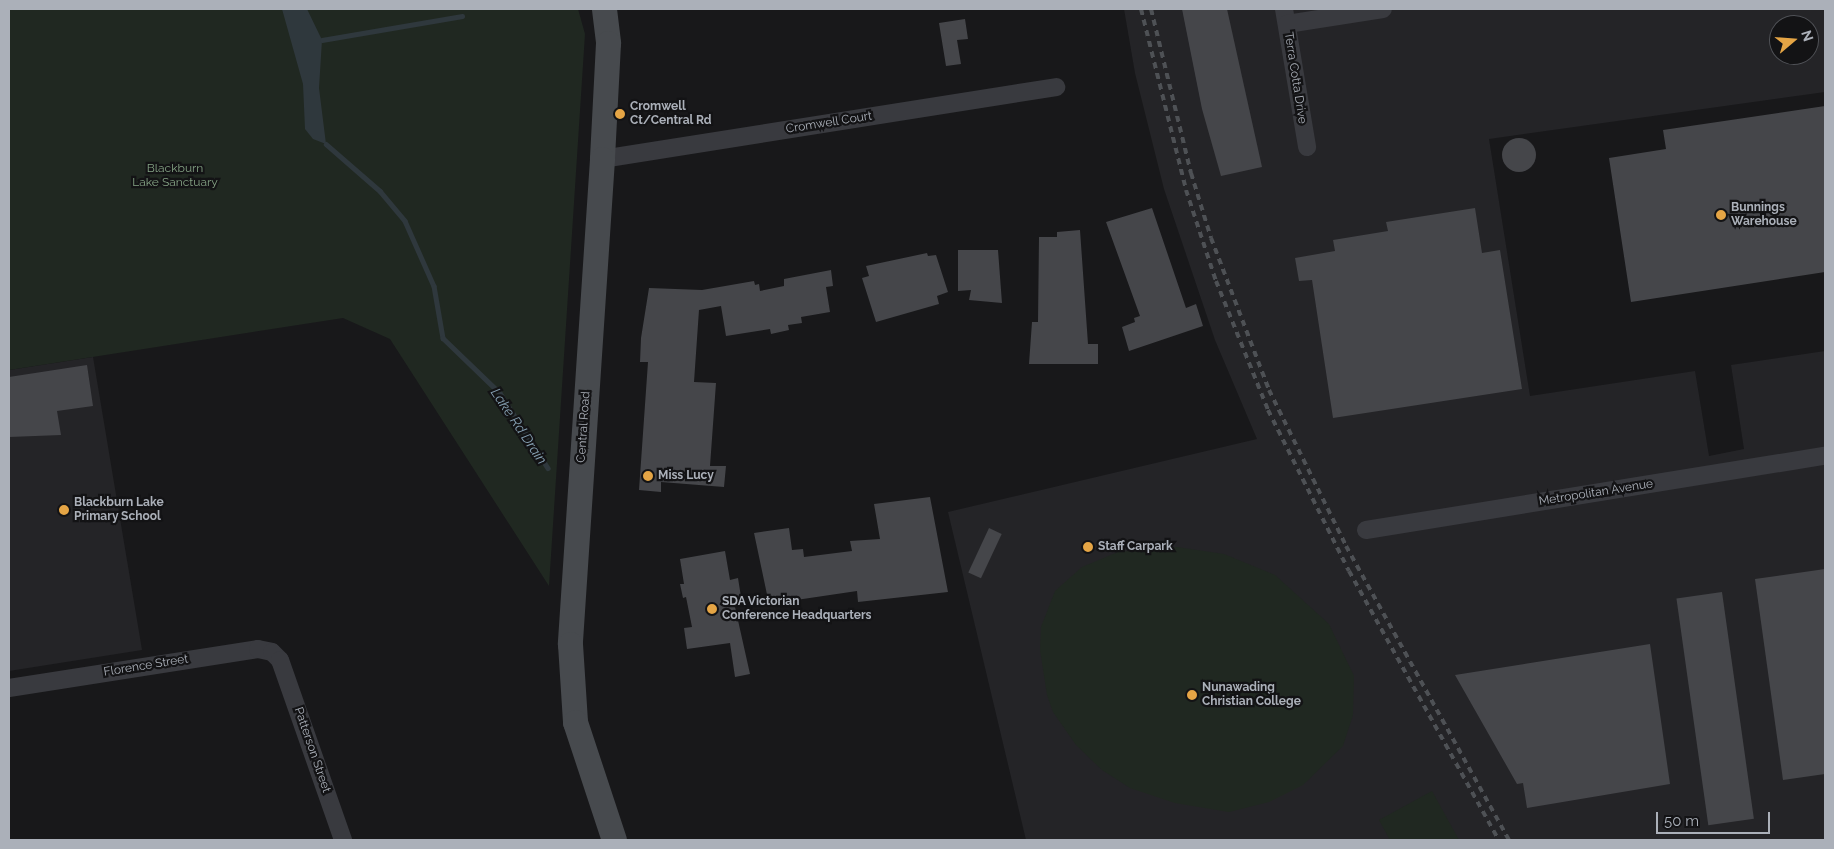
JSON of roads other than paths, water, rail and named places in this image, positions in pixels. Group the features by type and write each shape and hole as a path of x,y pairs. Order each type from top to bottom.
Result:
{"street":[{"name":"Central Road","path":"604,9 608,43 602,159 570,652 575,722 614,840"},
{"path":"1285,17 1383,9"},
{"name":"Terra Cotta Drive","path":"1285,17 1307,147"},
{"name":"Cromwell Court","path":"602,159 1056,87"},
{"name":"Metropolitan Avenue","path":"1366,530 1825,456"},
{"name":"Florence Street","path":"9,688 258,649 272,652 280,660"},
{"name":"Patterson Street","path":"280,660 343,840"}],"waterway":[{"path":"322,40 462,16"},
{"name":"Lake Rd Drain","path":"326,144 380,191 405,221 434,286 443,338 500,393 548,468"}],"railway":[{"path":"1141,9 1186,190 1216,281 1268,410 1349,571 1499,840"},
{"path":"1151,9 1191,173 1211,238 1269,390 1346,546 1509,840"}],"place":[{"name":"Cromwell Ct/Central Rd","path":"620,114"},
{"name":"Bunnings Warehouse","path":"1721,215"},
{"name":"Miss Lucy","path":"648,476"},
{"name":"Blackburn Lake Primary School","path":"64,510"},
{"name":"Staff Carpark","path":"1088,547"},
{"name":"SDA Victorian Conference Headquarters","path":"712,609"},
{"name":"Nunawading Christian College","path":"1192,695"}],"park label":[{"name":"Blackburn Lake Sanctuary","path":"175,176"}]}
